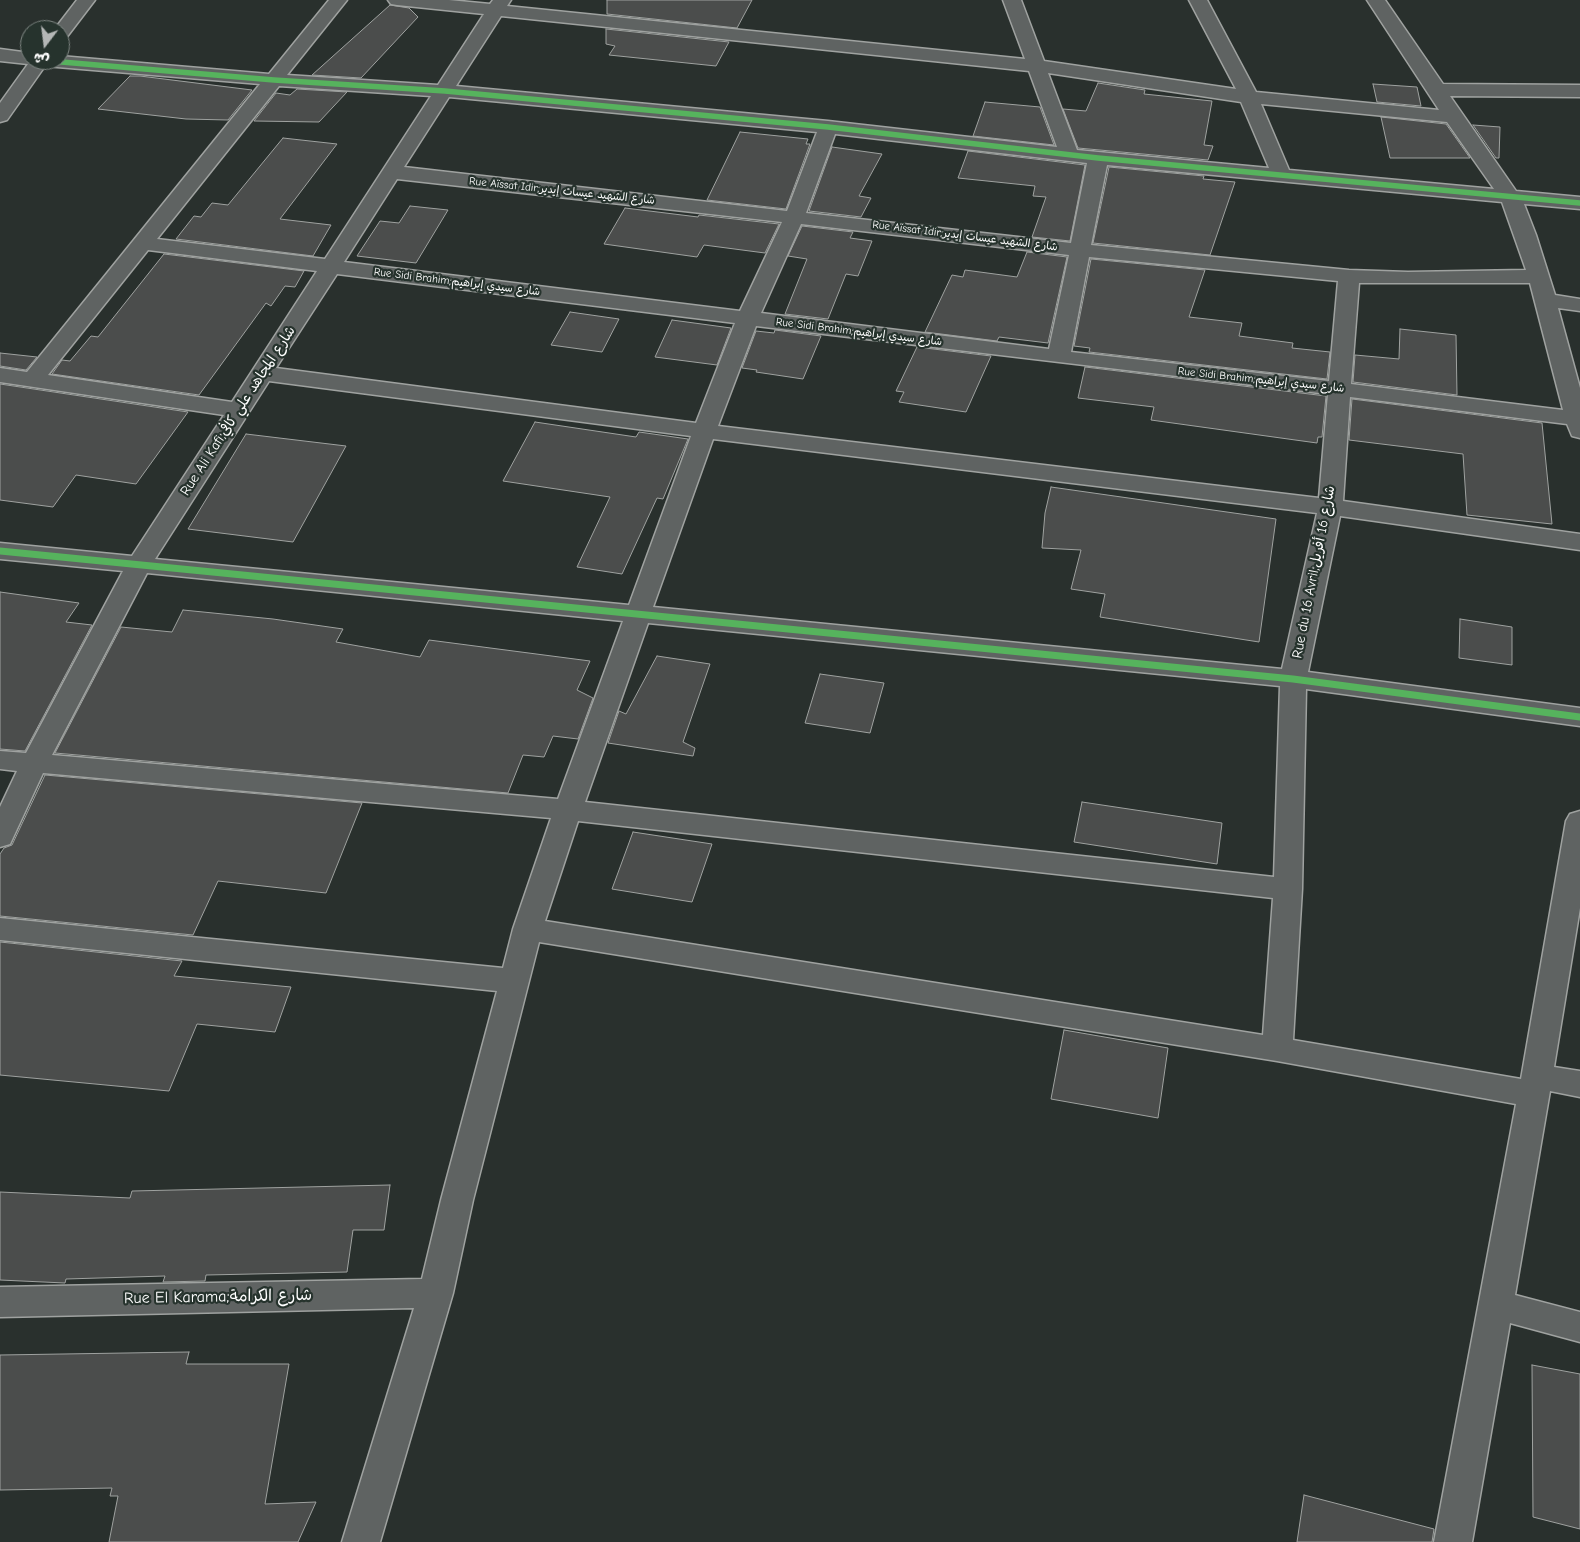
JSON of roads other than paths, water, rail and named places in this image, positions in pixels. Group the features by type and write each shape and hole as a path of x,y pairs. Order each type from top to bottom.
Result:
{"street":[{"path":"70,21 86,0"},
{"path":"33,380 338,0"},
{"path":"398,0 499,5 1037,66 1249,97 1453,117"},
{"path":"1012,0 1069,154"},
{"path":"1198,0 1249,97 1281,174"},
{"path":"1376,0 1453,117 1511,198 1526,235 1539,276 1579,423"},
{"name":"Rue Ali Kafi;شارع المجاهد علي كافي","path":"0,837 34,763 138,566 499,5"},
{"path":"0,55 20,58"},
{"path":"70,63 274,80 445,90 828,127 1098,158 1580,203"},
{"path":"0,116 32,70"},
{"path":"1437,90 1580,91"},
{"path":"361,1542 436,1293 528,929 568,810 704,431 748,318 795,216 828,127"},
{"path":"1058,358 1098,158"},
{"name":"Rue Aïssat Idir;شارع الشهيد عيسات إيدير","path":"392,172 795,216 1081,250 1349,276 1408,278 1539,276"},
{"name":"Rue Sidi Brahim;شارع سيدي إبراهيم","path":"142,243 1058,358 1340,389 1579,423"},
{"name":"Rue du 16 Avril;شارع 16 أفريل","path":"1277,1049 1288,889 1293,679 1330,507 1349,276"},
{"path":"1545,300 1580,305"},
{"path":"262,373 704,431 1330,507 1580,542"},
{"path":"0,375 239,410"},
{"path":"0,551 1293,679 1580,717"},
{"path":"0,760 568,810 1288,889"},
{"path":"1454,1542 1579,839"},
{"path":"528,929 1277,1049 1535,1085 1580,1084"},
{"path":"0,930 516,981"},
{"name":"Rue El Karama;شارع الكرامة","path":"0,1302 436,1293"},
{"path":"1496,1305 1580,1327"}]}
